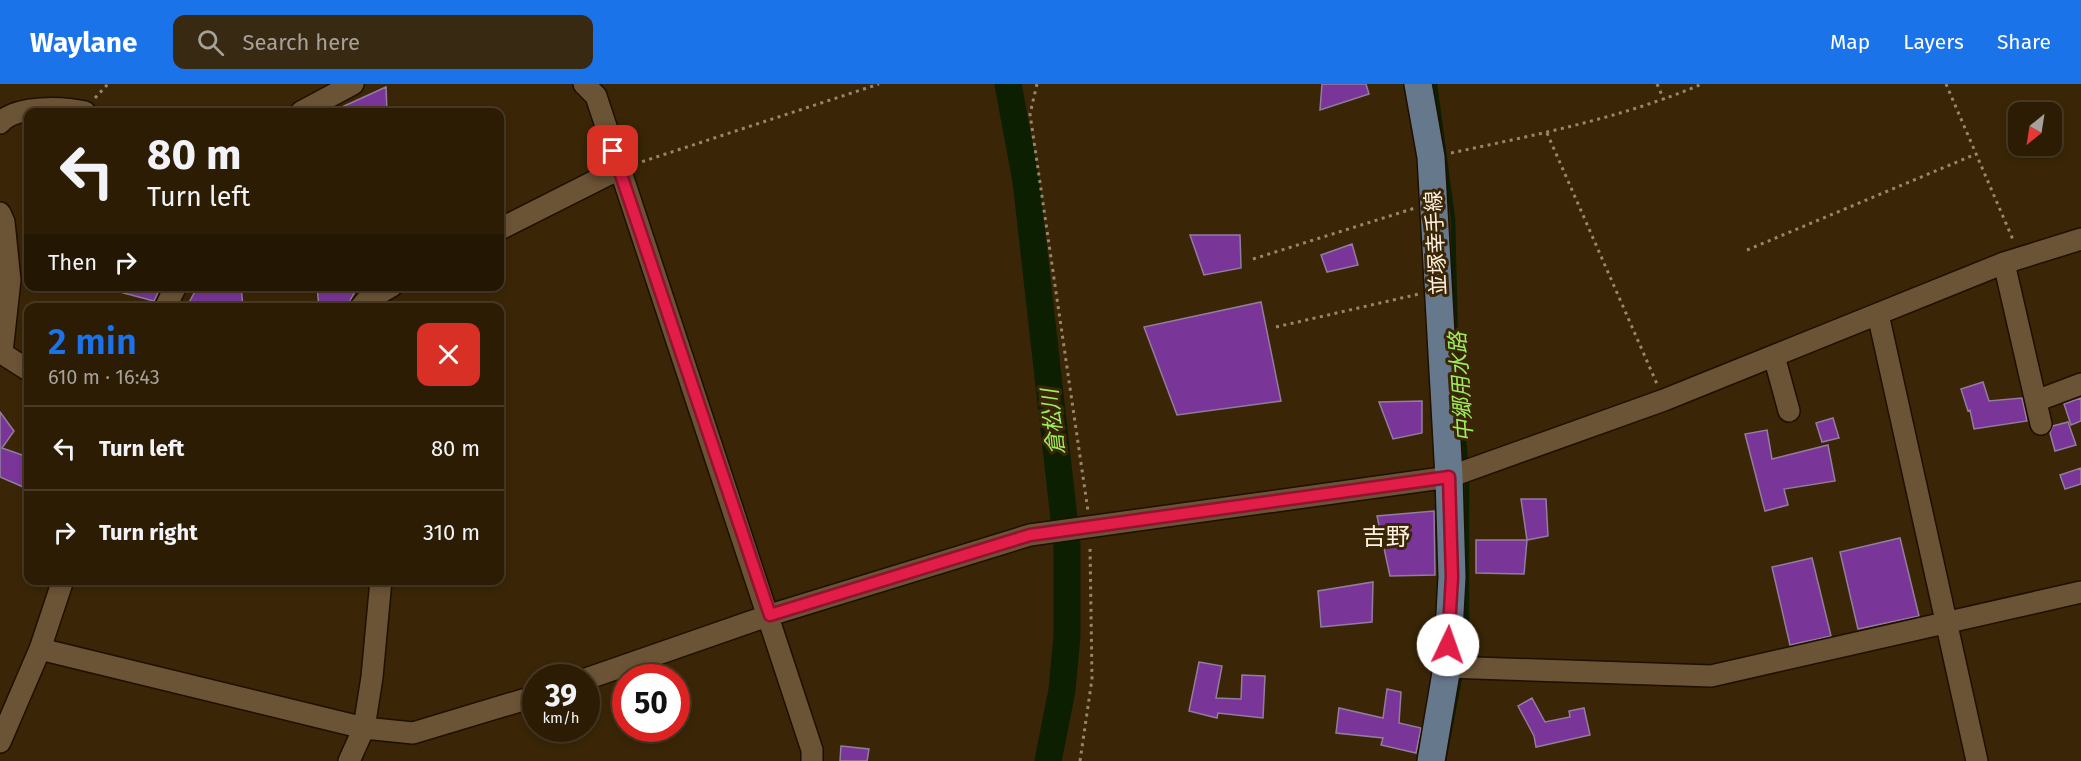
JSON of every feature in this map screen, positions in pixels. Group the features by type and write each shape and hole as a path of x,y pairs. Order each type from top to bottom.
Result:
{"main road":[{"name":"並塚幸手線","path":"1418,84 1431,157 1449,477 1452,577 1447,667 1431,761"}],"street":[{"path":"308,108 353,84"},
{"path":"584,84 596,96 770,615 812,750 812,761"},
{"path":"0,123 6,117 24,110"},
{"path":"504,227 619,169"},
{"path":"0,213 4,222 10,280 1,352 24,367"},
{"path":"600,674 770,615 1030,535 1086,525 1449,477 1664,400 2012,260 2081,239"},
{"path":"2012,260 2041,424"},
{"path":"364,303 383,291"},
{"path":"1878,314 1977,761"},
{"path":"1774,356 1789,411"},
{"path":"2036,401 2081,384"},
{"path":"0,742 40,649 61,585"},
{"path":"350,761 364,728 372,677 381,585"},
{"path":"1447,667 1711,676 2081,592"},
{"path":"40,649 364,728 413,733 522,700"}],"path":[{"path":"619,169 879,84"},
{"path":"1037,84 1030,114 1086,525 1092,679 1080,761"},
{"path":"1657,84 1664,100"},
{"path":"1431,157 1547,132 1664,100 1702,84"},
{"path":"1946,84 1976,154 2012,260"},
{"path":"1547,132 1664,400"},
{"path":"1747,250 1976,154"},
{"path":"1253,259 1434,202"},
{"path":"1276,327 1439,289"}],"building":[{"path":"1322,84 1366,84 1369,94 1320,110"},
{"path":"386,87 387,108 340,108"},
{"path":"1190,235 1240,235 1241,268 1204,275"},
{"path":"1352,244 1358,265 1327,272 1321,255"},
{"path":"116,291 159,291 154,301"},
{"path":"195,291 241,291 243,303 189,303"},
{"path":"317,291 355,291 349,303 319,303"},
{"path":"1261,302 1281,401 1177,415 1144,327"},
{"path":"1983,382 1989,401 2022,398 2027,421 1974,429 1970,410 1968,411 1961,389"},
{"path":"2081,398 2081,421 2071,425 2064,404"},
{"path":"1422,401 1422,433 1393,439 1379,402"},
{"path":"0,412 14,431 2,448 24,456 24,487 0,477"},
{"path":"1833,418 1839,438 1822,442 1816,423"},
{"path":"2068,422 2076,445 2055,451 2050,433 2053,426"},
{"path":"1767,430 1772,459 1828,445 1835,481 1784,489 1788,505 1765,511 1745,434"},
{"path":"2081,468 2081,484 2065,489 2060,475"},
{"path":"1521,499 1546,499 1548,536 1527,540"},
{"path":"1434,511 1435,575 1390,576 1377,516"},
{"path":"1900,538 1919,616 1858,629 1840,552"},
{"path":"1476,540 1527,540 1524,574 1476,573"},
{"path":"1812,558 1831,636 1790,645 1772,567"},
{"path":"1373,582 1372,622 1321,627 1318,591"},
{"path":"1199,662 1222,666 1216,698 1241,699 1242,675 1265,676 1263,718 1218,713 1217,718 1189,711"},
{"path":"1387,689 1401,692 1399,723 1421,728 1416,753 1381,745 1383,738 1336,733 1339,708 1383,718"},
{"path":"1532,698 1545,722 1570,717 1569,711 1584,708 1590,735 1536,747 1534,736 1518,706"},
{"path":"841,746 869,749 867,761 840,761"}],"waterway":[{"name":"倉松川","path":"1008,84 1026,181 1067,545 1067,636 1062,690 1048,761"},
{"name":"中郷用水路","path":"1435,84 1453,219 1456,343 1466,464"},
{"name":"中郷用水路","path":"1463,661 1467,644 1467,478"},
{"name":"中郷用水路","path":"1444,761 1461,672"}],"district":[{"name":"吉野","path":"1386,537"}],"route":[{"path":"613,151 770,615 1030,535 1089,525 1449,477 1452,577 1448,645"}]}
